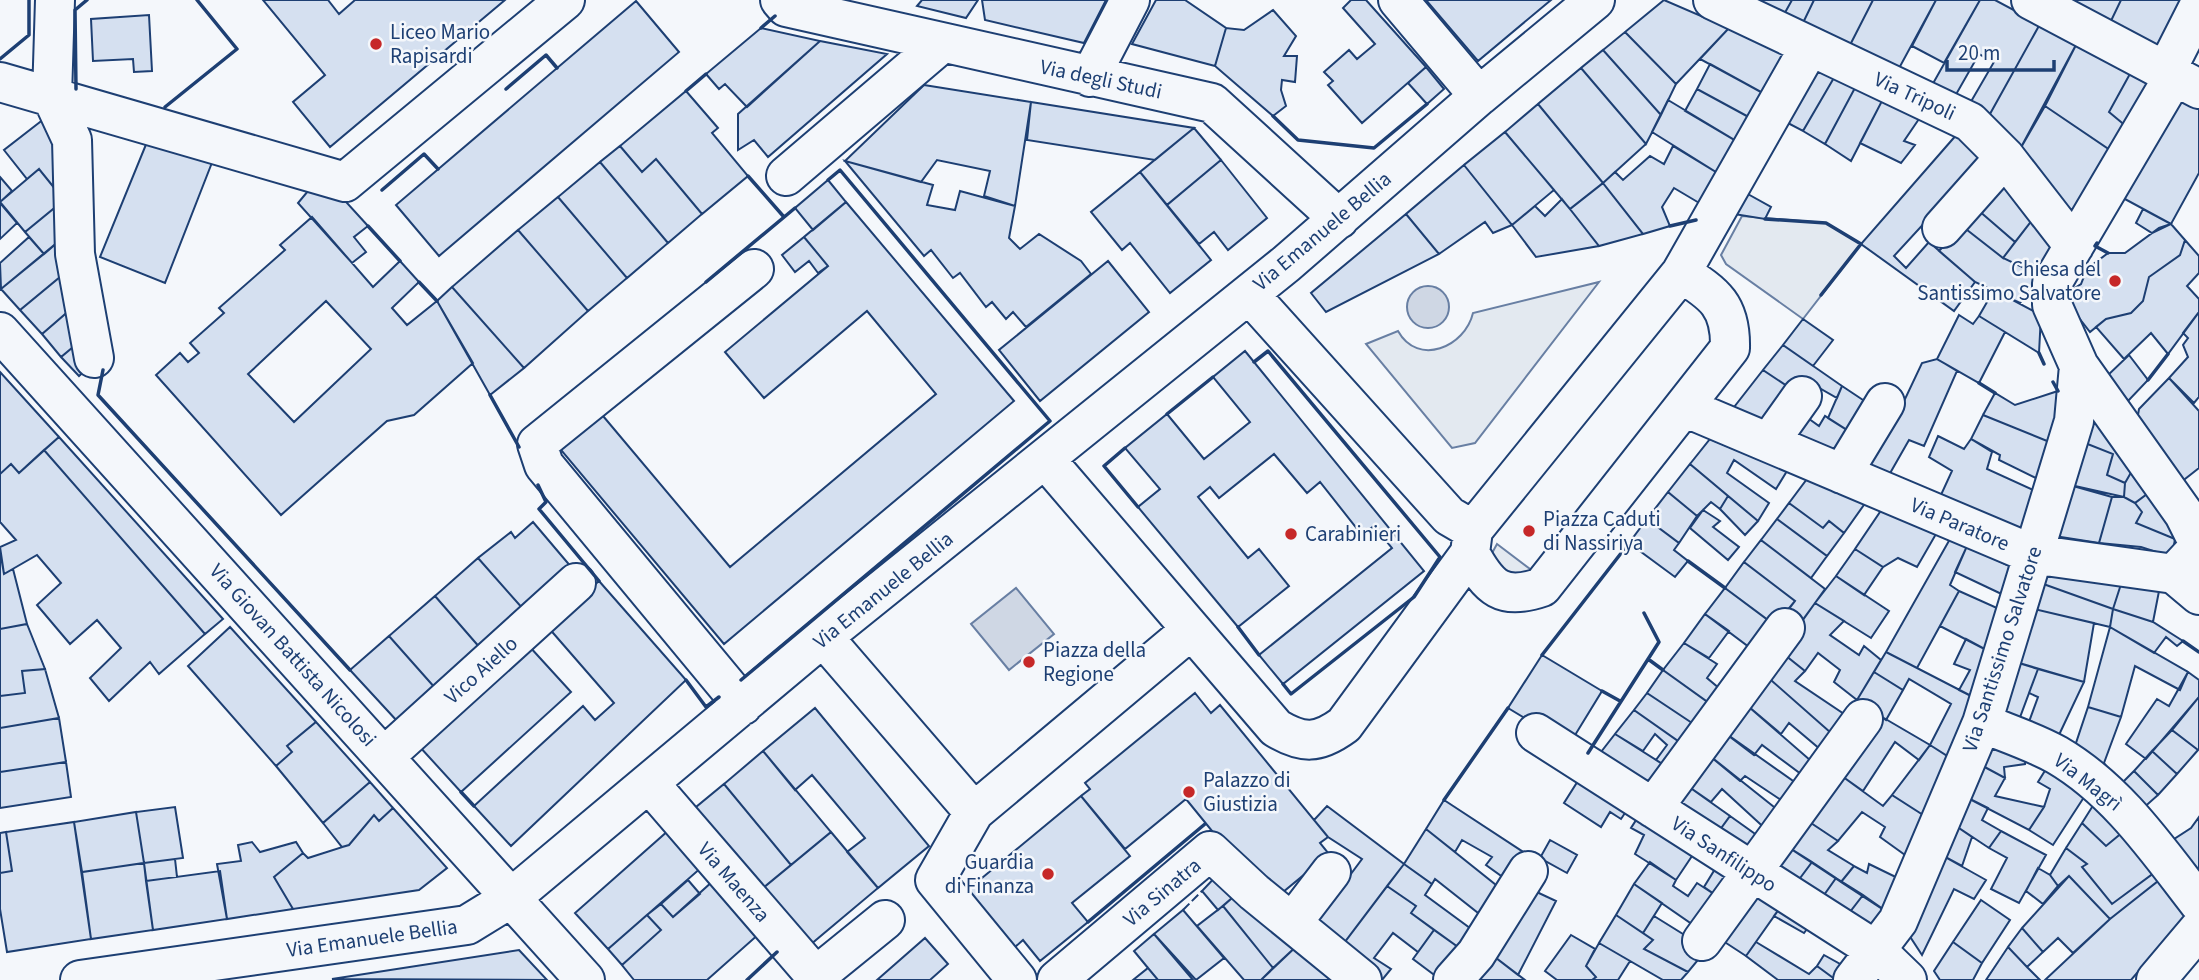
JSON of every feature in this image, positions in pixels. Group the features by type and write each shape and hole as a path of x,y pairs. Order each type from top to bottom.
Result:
{"street":[{"path":"55,0 52,97 72,140 75,254 94,358"},
{"path":"0,82 345,181 565,0"},
{"name":"Via degli Studi","path":"780,0 786,7 1212,103 1339,219"},
{"path":"1090,77 1130,0"},
{"path":"1398,0 1479,96"},
{"name":"Via Emanuele Bellia","path":"80,980 239,969 467,925 511,898 823,637 1249,294 1595,0"},
{"name":"Via Tripoli","path":"1713,0 1970,122 2005,157 2074,246"},
{"path":"2031,0 2180,78"},
{"path":"2193,565 2184,513 2084,393 2052,305 2052,283 2180,78 2199,6"},
{"path":"786,176 942,43"},
{"path":"1046,460 1276,728 1299,741 1328,736 1344,725 1472,541 1682,273 1810,46"},
{"path":"1942,228 2005,157"},
{"path":"743,705 544,465 537,444 754,269"},
{"path":"1249,294 1472,541 1483,575 1500,590 1519,595 1542,587 1730,348 1731,326 1721,304 1682,273"},
{"name":"Via Giovan Battista Nicolosi","path":"0,332 386,756 585,980"},
{"name":"Via Santissimo Salvatore","path":"1853,980 1898,921 1982,723 2032,554 2084,393"},
{"path":"1770,441 1802,396"},
{"path":"1842,474 1885,403"},
{"name":"Via Paratore","path":"1684,407 1770,441 2032,554 2193,565"},
{"name":"Vico Aiello","path":"386,756 576,583"},
{"path":"1653,808 1785,628"},
{"path":"1017,980 935,880 942,862 974,812 1191,631"},
{"path":"823,637 974,812"},
{"path":"1702,941 1863,719"},
{"name":"Via Magrì","path":"1982,723 2056,755 2104,789 2128,813 2199,903"},
{"name":"Via Sanfilippo","path":"1536,733 1877,951 1907,980"},
{"name":"Via Maenza","path":"649,783 818,978"},
{"name":"Via Sinatra","path":"1057,980 1210,851 1362,980"},
{"path":"1453,980 1476,954 1528,871"},
{"path":"1292,923 1331,872"},
{"path":"818,978 885,920"},
{"path":"2156,980 2199,929"}],"shaded area":[{"path":"1742,216 1826,223 1861,244 1803,319 1726,264 1721,255"},
{"path":"1599,282 1475,443 1452,448 1366,344 1398,331 1407,342 1417,348 1440,348 1461,335 1473,313"},
{"path":"1428,286 1443,292 1449,307 1443,322 1428,328 1413,322 1407,307 1413,292"},
{"path":"1497,544 1534,572 1507,581 1491,555"},
{"path":"1016,588 1054,634 1009,670 971,624"}],"building":[{"name":"Liceo Mario Rapisardi","path":"263,0 328,0 339,14 355,0 505,0 330,147 293,102 325,75"},
{"path":"922,0 978,0 966,18 917,6"},
{"path":"982,0 1106,0 1084,43 985,20"},
{"path":"1156,0 1185,0 1226,28 1215,66 1132,44"},
{"path":"1351,0 1366,0 1426,67 1362,123 1328,85 1333,81 1324,72 1349,50 1357,59 1375,44 1343,8"},
{"path":"1426,0 1551,0 1478,61"},
{"path":"1664,0 1729,28 1676,84 1625,32"},
{"path":"1743,0 1792,0 1782,18"},
{"path":"1792,0 1814,0 1801,27 1782,18"},
{"path":"1814,0 1873,0 1848,49 1801,27"},
{"path":"1873,0 1936,0 1897,72 1848,49"},
{"path":"1936,0 1980,0 1944,63 1912,46"},
{"path":"1980,0 1995,0 2040,24 1990,114 1969,105 1994,62 1979,54 1954,98 1931,87"},
{"path":"2062,0 2121,0 2109,25"},
{"path":"2121,0 2191,0 2165,54 2109,25"},
{"path":"636,1 679,52 439,256 396,205"},
{"path":"1273,10 1296,36 1284,56 1297,56 1295,82 1282,80 1281,90 1286,106 1273,116 1215,66 1226,28 1244,30"},
{"path":"149,15 152,71 134,72 133,59 93,61 91,19"},
{"path":"2040,24 2077,43 2019,151 1990,114"},
{"path":"761,28 820,41 747,107 725,84 719,89 706,74"},
{"path":"1729,28 1794,57 1770,97 1700,59"},
{"path":"1625,32 1676,84 1661,115 1603,50"},
{"path":"820,41 887,54 768,157 754,140 738,150 738,114"},
{"path":"2077,43 2131,72 2109,112 2127,127 2113,152 2045,106"},
{"path":"1603,50 1661,115 1646,144 1581,68"},
{"path":"1710,64 1770,97 1756,121 1697,89"},
{"path":"1813,66 1835,76 1803,131 1784,121"},
{"path":"1426,67 1444,89 1427,104 1408,83"},
{"path":"1581,68 1646,144 1603,183 1538,104"},
{"path":"2131,72 2153,83 2127,127 2109,112"},
{"path":"1835,76 1856,86 1825,144 1803,131"},
{"path":"924,85 1031,102 1015,206 984,196 990,171 937,160 921,182 845,161"},
{"path":"1856,86 1883,99 1851,161 1825,144"},
{"path":"1697,89 1756,121 1743,145 1685,111"},
{"path":"686,91 718,128 712,133 748,176 702,214 656,159 642,172 620,146"},
{"path":"2181,95 2199,104 2199,173 2171,224 2123,198"},
{"path":"1883,99 1921,116 1904,141 1915,145 1901,163 1860,143"},
{"path":"1668,100 1743,145 1724,177 1652,132"},
{"path":"1031,102 1194,128 1155,160 1027,140"},
{"path":"1538,104 1603,183 1570,209 1505,132"},
{"path":"2045,106 2113,152 2071,226 2019,151"},
{"path":"49,115 64,200 39,169 27,179 4,150"},
{"path":"1194,128 1221,160 1167,205 1140,172"},
{"path":"1505,132 1554,190 1512,225 1464,165"},
{"path":"1958,133 1986,156 1894,256 1906,268 1929,242 1975,282 1954,311 1861,244"},
{"path":"147,142 213,160 165,283 100,257"},
{"path":"620,146 642,172 656,159 702,214 668,243 600,162"},
{"path":"1673,146 1724,177 1706,207 1674,188 1662,207 1670,226 1643,234 1603,183 1615,172 1623,180 1650,156 1664,164"},
{"path":"1221,160 1267,218 1228,250 1214,232 1199,244 1167,205"},
{"path":"845,161 933,185 927,205 955,210 960,191 1015,206 1009,238 1020,249 1039,234 1081,261 1091,274 1026,327 1013,312 1006,319 992,302 986,307 960,273 953,278 931,250 924,256"},
{"path":"600,162 668,243 627,278 558,197"},
{"path":"1464,165 1512,225 1493,233 1485,222 1439,254 1406,214"},
{"path":"39,169 64,200 25,232 0,202"},
{"path":"1140,172 1211,260 1170,293 1130,243 1122,250 1091,212"},
{"path":"0,177 12,191 0,202"},
{"path":"2008,178 2036,215 2015,242 1978,210"},
{"path":"828,180 846,202 813,230 795,208"},
{"path":"1603,183 1643,234 1599,246 1570,209"},
{"path":"313,185 338,193 368,226 354,237 366,252 352,263 298,203"},
{"path":"1746,193 1771,207 1765,219 1734,214"},
{"path":"558,197 627,278 588,311 518,230"},
{"path":"1562,199 1599,246 1536,257 1512,225 1535,206 1545,216"},
{"path":"64,200 65,236 44,254 25,232"},
{"path":"846,202 1014,401 724,644 556,444 598,410 730,567 936,394 867,311 764,398 725,352 828,266 804,237"},
{"path":"0,203 17,223 0,239"},
{"path":"2143,209 2171,224 2152,233 2136,223"},
{"path":"1978,210 2015,242 2003,258 1962,226"},
{"path":"1406,214 1439,254 1326,312 1311,293"},
{"path":"2036,215 2057,248 2041,276 2003,258"},
{"path":"312,217 373,287 400,261 419,282 392,308 407,325 437,301 473,363 414,415 387,421 281,515 156,375 180,353 188,362 199,353 190,343 224,313 219,308 285,250 280,245","holes":["326,301 371,349 294,422 248,374"]},
{"name":"Chiesa del Santissimo Salvatore","path":"2171,224 2185,240 2180,255 2149,277 2143,301 2131,313 2106,319 2090,332 2062,296 2081,284 2087,269 2108,253 2125,253 2159,228"},
{"path":"1962,226 2003,258 2041,276 2020,303 1975,282 1939,251"},
{"path":"518,230 588,311 524,368 452,287"},
{"path":"65,236 72,267 20,310 1,289"},
{"path":"29,237 44,254 1,289 0,263"},
{"path":"804,237 828,266 818,273 809,261 795,272 782,255"},
{"path":"2185,240 2199,256 2199,273 2187,286 2199,299 2199,312 2168,354 2151,333 2124,359 2096,327 2106,319 2131,313 2143,301 2149,277 2180,255"},
{"path":"1108,261 1149,312 1040,401 999,350"},
{"path":"72,267 79,302 42,334 20,310"},
{"path":"452,287 524,368 490,395 437,301"},
{"path":"1994,290 2041,315 2039,353 1979,316"},
{"path":"79,302 85,337 61,357 42,334"},
{"path":"2199,312 2199,397 2194,403 2169,378 2188,357 2183,345 2188,338 2183,333"},
{"path":"1959,315 1973,324 1979,316 2005,332 1979,383 1937,359"},
{"path":"1803,319 1833,340 1813,366 1783,345"},
{"path":"85,337 90,366 79,376 61,357"},
{"path":"1783,345 1842,386 1837,398 1800,377 1790,388 1763,370"},
{"path":"1245,351 1424,571 1283,684 1259,655 1392,548 1374,526 1362,535 1320,482 1307,493 1274,454 1219,498 1210,487 1198,497 1248,558 1259,549 1289,586 1238,627 1138,507 1160,489 1125,448 1167,414 1204,459 1250,422 1213,377"},
{"path":"2129,355 2148,380 2128,401 2107,376"},
{"path":"1937,359 1957,371 1924,446 1909,440 1889,475 1856,465 1897,416 1922,363"},
{"path":"1763,370 1790,388 1765,425 1731,411"},
{"path":"0,372 59,437 19,473 11,464 0,474"},
{"path":"2169,378 2199,411 2199,468 2176,486 2136,426 2139,409"},
{"path":"1842,386 1872,406 1855,435 1828,418"},
{"path":"2058,391 2057,445 1983,415 1995,393 2015,405"},
{"path":"1983,415 2057,445 2046,483 1999,460 2000,455 1971,439"},
{"path":"1805,416 1819,426 1825,416 1855,435 1841,460 1791,435"},
{"path":"2089,418 2122,439 2137,462 2125,483 2107,475 2113,454 2080,441"},
{"path":"1938,436 1964,449 1971,439 1992,452 1987,469 2044,495 2031,534 1940,497 1952,471 1929,457"},
{"path":"59,437 223,619 205,634 44,450"},
{"path":"1710,439 1787,471 1776,489 1734,460 1727,473 1769,503 1758,521 1690,464"},
{"path":"2080,441 2113,454 2107,475 2125,483 2124,497 2066,484"},
{"path":"44,450 205,634 159,674 150,662 109,701 90,678 121,648 97,620 70,644 37,605 61,583 37,555 4,574 0,547 16,540 0,522 0,474 11,464 19,473"},
{"path":"2137,462 2155,488 2135,503 2124,497 2125,483"},
{"path":"1690,464 1728,496 1720,509 1711,502 1697,516 1668,492"},
{"path":"1807,479 1866,502 1844,533 1829,521 1823,528 1789,503"},
{"path":"2066,484 2112,497 2099,543 2048,535"},
{"path":"2155,488 2175,539 2136,523 2142,512 2135,503"},
{"path":"1668,492 1697,516 1679,543 1647,519"},
{"path":"1728,496 1758,521 1745,535 1720,509"},
{"path":"2112,497 2124,497 2135,503 2142,512 2136,523 2175,539 2172,557 2141,547 2099,543"},
{"path":"1789,503 1823,528 1829,521 1844,533 1827,556 1777,519"},
{"path":"1882,509 1936,534 1917,567 1898,558 1883,567 1855,549"},
{"path":"1703,510 1720,521 1713,527 1739,547 1728,560 1690,528"},
{"path":"1647,519 1679,543 1674,550 1688,561 1675,577 1629,543"},
{"path":"1777,519 1827,556 1811,578 1761,540"},
{"path":"533,522 572,568 524,610 478,558 511,532 515,538"},
{"path":"1950,539 1967,546 1950,585 1959,591 1917,668 1886,652"},
{"path":"1761,540 1825,589 1800,624 1786,612 1795,601 1744,562"},
{"path":"1967,546 2018,570 2010,598 1955,572"},
{"path":"1855,549 1883,567 1864,595 1836,576"},
{"path":"0,551 4,574 13,569 27,624 0,629"},
{"path":"478,558 524,610 481,649 435,596"},
{"path":"1744,562 1795,601 1776,626 1725,588"},
{"path":"2039,570 2123,578 2113,609 2035,581"},
{"path":"1836,576 1889,611 1871,638 1815,603"},
{"path":"2123,578 2160,586 2153,622 2113,609"},
{"path":"599,581 686,680 511,846 474,806 583,706 595,720 614,703 547,626"},
{"path":"2035,581 2113,609 2110,627 2026,607"},
{"path":"1725,588 1776,626 1757,653 1705,614"},
{"path":"1959,591 2006,612 1994,654 1940,626"},
{"path":"435,596 481,649 436,689 389,636"},
{"path":"1815,603 1844,621 1830,635 1859,655 1864,646 1881,660 1857,700 1834,682 1840,670 1818,653 1805,671 1780,651"},
{"path":"2026,607 2094,623 2084,682 2009,660"},
{"path":"2113,609 2153,622 2183,641 2177,646 2166,637 2154,653 2110,627"},
{"path":"1705,614 1729,631 1709,658 1684,643"},
{"path":"27,624 45,669 22,671 25,693 0,696 0,629"},
{"path":"230,627 316,722 287,746 292,752 276,766 188,666"},
{"path":"2110,627 2188,672 2180,690 2135,666 2121,717 2088,707"},
{"path":"389,636 436,689 398,722 350,670"},
{"path":"1966,639 1994,654 1981,701 1959,690 1970,670 1954,664"},
{"path":"1684,643 1717,664 1707,678 1726,694 1716,708 1663,670"},
{"path":"529,646 571,692 461,792 419,746"},
{"path":"1780,651 1805,671 1795,681 1853,720 1839,740 1763,673"},
{"path":"1886,652 1981,701 1955,761 1930,745 1951,704 1909,679 1903,690 1874,672"},
{"path":"1542,655 1602,691 1569,745 1508,708"},
{"path":"2009,660 2038,669 2016,728 1992,715"},
{"path":"45,669 59,718 0,728 0,696 25,693 22,671"},
{"path":"2038,669 2084,682 2058,737 2026,730 2038,697 2029,693"},
{"path":"1663,670 1716,708 1701,729 1647,693"},
{"path":"1874,672 1903,690 1886,720 1857,700"},
{"path":"2188,672 2199,680 2199,697 2146,759 2126,744 2157,699 2169,706"},
{"path":"1763,673 1839,740 1827,755 1789,723 1781,734 1742,701"},
{"name":"Palazzo di Giustizia","path":"1195,693 1211,713 1220,705 1328,837 1320,843 1329,854 1277,897 1260,890 1186,799 1125,849 1081,796 1090,789 1085,783"},
{"path":"1647,693 1701,729 1688,748 1634,710"},
{"path":"2199,697 2199,749 2198,750 2172,730"},
{"path":"1742,701 1818,767 1809,780 1762,745 1754,755 1721,730"},
{"path":"2088,707 2121,717 2104,763 2108,768 2072,755"},
{"path":"815,708 929,846 878,888 847,852 865,838 812,775 795,790 763,751"},
{"path":"1634,710 1688,748 1672,770 1656,760 1667,745 1655,734 1643,751 1615,734"},
{"path":"1877,714 1930,745 1919,760 1895,742 1863,791 1839,774"},
{"path":"59,718 66,762 0,772 0,728"},
{"path":"316,722 370,782 323,823 276,766 292,752 287,746"},
{"path":"1721,730 1803,788 1790,806 1745,776 1740,781 1705,752"},
{"path":"2172,730 2198,750 2177,774 2152,751"},
{"path":"1615,734 1672,770 1650,799 1594,761"},
{"path":"1991,735 2027,749 2025,764 2004,767 2005,778 1977,763"},
{"path":"1930,745 1955,761 1931,820 1892,795"},
{"path":"763,751 831,832 791,865 724,784"},
{"path":"2152,751 2177,774 2158,795 2134,771"},
{"path":"1705,752 1784,815 1770,833 1722,789 1711,802 1682,782"},
{"path":"1972,760 2005,778 1995,796 2044,807 2029,830 1958,793"},
{"path":"2051,761 2088,791 2053,845 2029,830 2044,807 2050,789 2038,782"},
{"path":"66,762 71,797 0,808 0,772"},
{"path":"2134,771 2158,795 2140,811 2117,788"},
{"path":"1583,773 1631,804 1621,819 1610,812 1601,827 1564,803"},
{"path":"1839,774 1883,806 1892,795 1931,820 1912,860 1880,837 1885,827 1862,812 1838,841 1805,819"},
{"path":"370,782 393,808 379,821 374,815 349,845 342,847 323,823"},
{"path":"1682,782 1730,816 1714,838 1664,806"},
{"path":"724,784 791,865 757,893 690,812"},
{"path":"1958,793 1988,808 1982,820 2001,831 1989,848 1947,820"},
{"name":"Guardia di Finanza","path":"1081,796 1130,856 1072,903 1088,922 1040,961 1023,940 1014,948 965,892"},
{"path":"2099,796 2129,827 2106,846 2082,823"},
{"path":"1444,800 1528,855 1511,883 1486,865 1492,857 1462,840 1455,852 1426,829"},
{"path":"1327,806 1404,864 1338,951 1310,929 1362,859 1328,837 1314,820"},
{"path":"175,807 183,858 144,863 136,812"},
{"path":"393,808 447,868 419,890 293,909 274,877 303,853 308,858 349,845 374,815 379,821"},
{"path":"1642,811 1698,847 1676,880 1635,854 1644,835 1631,828"},
{"path":"136,812 144,863 82,872 74,822"},
{"path":"1730,816 1765,841 1749,862 1714,838"},
{"path":"2199,817 2199,883 2168,843 2191,828"},
{"path":"1805,819 1838,841 1828,850 1854,866 1841,882 1785,845"},
{"path":"1947,820 1972,837 1962,866 1936,852"},
{"path":"74,822 91,939 7,952 0,909 0,873 12,871 6,832"},
{"path":"2082,823 2106,846 2129,827 2162,867 2112,904 2082,867 2087,864 2066,848"},
{"path":"1426,829 1506,893 1487,920 1435,879 1432,884 1404,864"},
{"path":"669,830 702,867 608,949 575,913"},
{"path":"2001,831 2046,855 2019,903 1991,889 2007,858 1989,848"},
{"path":"6,832 12,871 0,873 0,833"},
{"path":"831,832 878,888 804,950 757,893"},
{"path":"1550,840 1577,855 1567,873 1540,858"},
{"path":"252,842 260,852 296,842 303,853 274,877 293,909 227,919 217,864 241,861 238,845"},
{"path":"1785,845 1812,862 1792,889 1763,870"},
{"path":"2066,848 2087,864 2082,867 2112,904 2162,867 2167,874 2110,919 2069,876 2058,886 2050,875"},
{"path":"1936,852 1986,880 1974,899 1954,889 1922,955 1909,935"},
{"path":"175,859 177,877 146,881 144,863"},
{"path":"1720,861 1740,874 1723,900 1704,887"},
{"path":"1650,862 1676,880 1673,886 1688,896 1697,883 1723,900 1702,931 1634,884"},
{"path":"1812,862 1836,878 1817,905 1792,889"},
{"path":"144,863 153,930 91,939 82,872"},
{"path":"1404,864 1432,884 1425,895 1478,934 1465,952 1411,913 1416,906 1387,886"},
{"path":"1869,864 1906,882 1890,914 1841,882 1854,866 1867,873"},
{"path":"2038,868 2050,875 2058,886 2043,904 2026,891"},
{"path":"220,871 227,919 153,930 146,881"},
{"path":"1221,871 1240,891 1218,910 1202,891"},
{"path":"2167,874 2194,907 2131,980 2045,980 2110,919"},
{"path":"2069,876 2110,919 2073,953 2058,938 2043,952 2022,928"},
{"path":"1836,878 1863,895 1843,921 1817,905"},
{"path":"688,880 700,894 673,917 661,904"},
{"path":"713,881 760,933 707,980 634,980 622,965 661,930 647,915 661,904 673,917"},
{"path":"1754,882 1784,902 1746,956 1717,937"},
{"path":"1634,884 1662,903 1643,933 1616,915"},
{"path":"1387,886 1416,906 1411,913 1434,930 1418,952 1393,933 1374,958 1391,969 1382,980 1376,980 1338,951"},
{"path":"1526,887 1556,901 1518,975 1487,951"},
{"path":"1240,891 1302,941 1273,968 1223,906"},
{"path":"1863,895 1890,914 1872,940 1843,921"},
{"path":"1981,900 2010,920 1982,963 1953,942"},
{"path":"1784,902 1813,921 1804,933 1774,916"},
{"path":"1223,906 1273,968 1261,980 1244,980 1197,926"},
{"path":"1183,910 1224,958 1196,980 1154,934"},
{"path":"647,915 661,930 622,965 608,949"},
{"path":"1616,915 1653,940 1644,949 1688,972 1681,980 1663,980 1599,943"},
{"path":"1654,916 1707,949 1688,972 1644,949 1653,940 1643,933"},
{"path":"2022,928 2043,952 2027,967 2008,947"},
{"path":"1434,930 1465,952 1441,980 1413,959"},
{"path":"1154,934 1193,980 1158,980 1134,951"},
{"path":"1571,935 1595,949 1586,966 1596,977 1592,980 1557,980 1545,971"},
{"path":"925,938 948,964 930,980 877,980"},
{"path":"1302,941 1348,980 1261,980"},
{"path":"1756,942 1809,974 1817,966 1836,980 1778,980 1746,956"},
{"path":"1953,942 1982,963 1973,980 1940,980 1934,971"},
{"path":"1599,943 1630,961 1618,980 1592,980 1596,977 1586,966"},
{"path":"2008,947 2027,967 2040,980 1986,980"},
{"path":"519,950 547,980 332,979"},
{"path":"1487,951 1525,980 1465,980"},
{"path":"1824,955 1849,969 1836,980 1817,966"},
{"path":"1148,968 1158,980 1133,980"}],"fence":[{"path":"1183,910 1202,891"}],"wall":[{"path":"0,59 29,35 29,0"},
{"path":"76,89 75,10 87,0"},
{"path":"165,107 237,49 197,0"},
{"path":"761,28 775,16"},
{"path":"506,89 546,55 557,68"},
{"path":"686,91 706,74"},
{"path":"1273,116 1298,140 1374,148 1427,104"},
{"path":"382,190 424,154 438,169"},
{"path":"741,680 1050,421 840,170 828,180"},
{"path":"748,176 784,217"},
{"path":"706,282 795,208"},
{"path":"1765,219 1826,223 1861,244 1821,295"},
{"path":"1670,226 1696,220"},
{"path":"368,226 400,261"},
{"path":"2097,243 2095,246 2108,253"},
{"path":"419,282 437,301"},
{"path":"1254,362 1268,351 1440,557 1414,597 1291,694 1283,684"},
{"path":"2039,353 2044,364"},
{"path":"2148,380 2168,354"},
{"path":"103,370 98,395 350,670"},
{"path":"1167,414 1213,377"},
{"path":"2053,382 2058,391"},
{"path":"1979,383 1995,393"},
{"path":"490,395 519,447"},
{"path":"1125,448 1104,466 1138,507"},
{"path":"538,485 546,502 539,509 599,581"},
{"path":"1542,655 1629,543"},
{"path":"1688,561 1725,588"},
{"path":"1588,753 1659,642 1644,613"},
{"path":"1238,627 1259,655"},
{"path":"2183,641 2199,652"},
{"path":"1648,659 1663,670"},
{"path":"686,680 706,707 719,697"},
{"path":"1602,691 1620,701"},
{"path":"1444,800 1508,708"},
{"path":"461,792 474,806"},
{"path":"1088,922 1205,824"},
{"path":"747,980 777,952"}],"place":[{"name":"Liceo Mario Rapisardi","path":"376,44"},
{"name":"Chiesa del Santissimo Salvatore","path":"2115,281"},
{"name":"Piazza Caduti di Nassiriya","path":"1529,531"},
{"name":"Carabinieri","path":"1291,534"},
{"name":"Piazza della Regione","path":"1029,662"},
{"name":"Palazzo di Giustizia","path":"1189,792"},
{"name":"Guardia di Finanza","path":"1048,874"}]}
